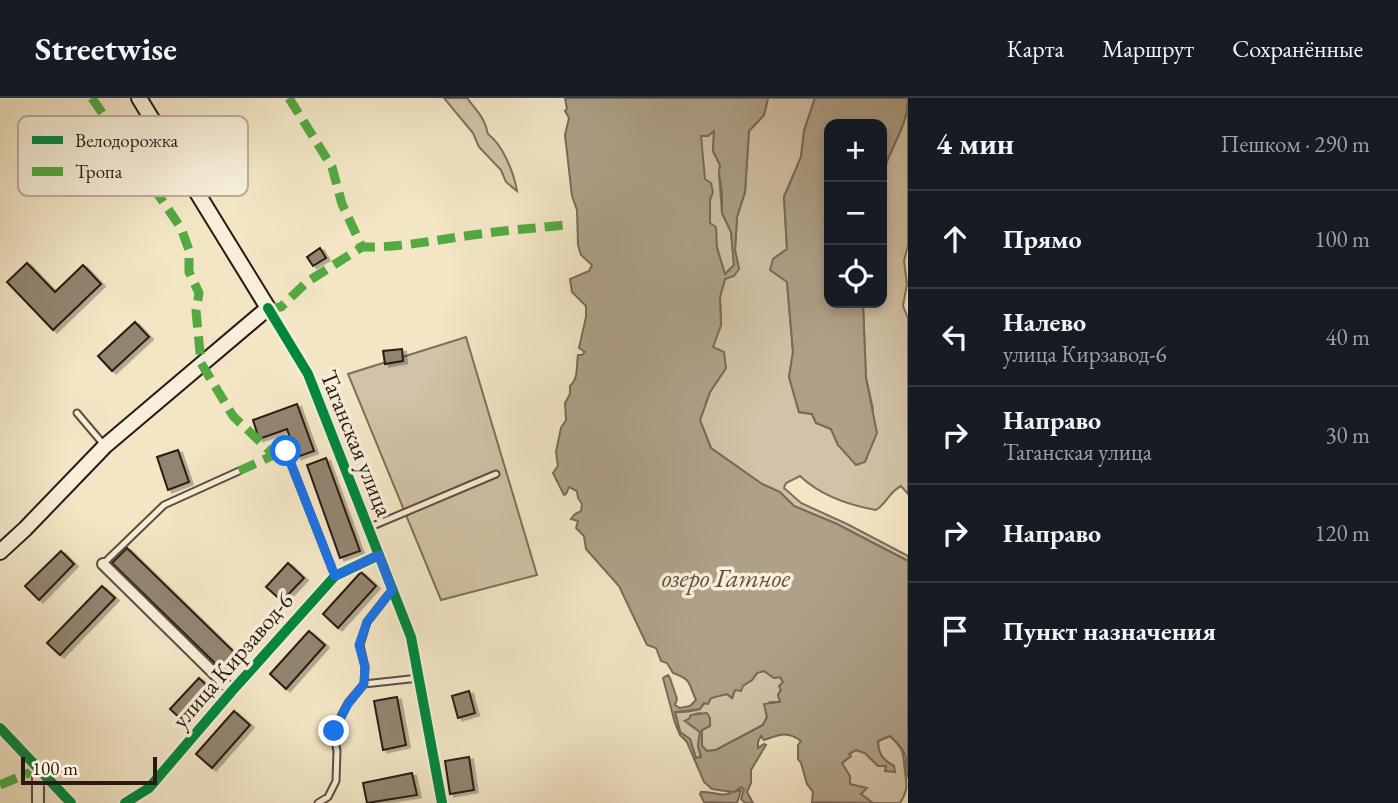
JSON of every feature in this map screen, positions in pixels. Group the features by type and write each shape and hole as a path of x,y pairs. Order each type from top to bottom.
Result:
{"main road":[{"name":"Таганская улица","path":"139,98 150,116"},
{"name":"Таганская улица","path":"199,196 268,308"},
{"path":"0,552 105,446 268,308"}],"street":[{"name":"Таганская улица","path":"268,308 308,374 411,637 442,803"},
{"name":"улица Кирзавод-6","path":"125,803 149,788 335,576 379,555"},
{"path":"103,564 232,691"},
{"path":"0,728 71,803"},
{"path":"38,769 38,803"}],"lane":[{"path":"78,413 105,446"},
{"path":"286,451 335,576"},
{"path":"103,564 164,505 239,471"},
{"path":"368,528 496,474"},
{"path":"318,803 328,797 336,781 337,751 334,731 348,704 364,684 365,667 359,645 367,622 392,590"},
{"path":"364,684 419,678"}],"shaded area":[{"path":"444,98 467,98 507,160 517,191 506,182 501,170 479,147 473,133"},
{"path":"768,98 815,98 804,131 801,157 784,197 787,249 773,259 787,282 793,352 789,377 799,412 812,414 816,423 831,429 838,445 873,409 866,378 863,308 887,308 887,159 908,111 908,245 904,261 907,284 903,306 908,318 908,494 901,486 876,510 835,498 816,489 800,476 786,483 784,488 801,503 908,556 908,561 837,524 794,506 780,492 762,484 711,448 700,420 710,392 726,368 712,347 721,325 720,296 725,279 739,269 735,250 737,217 745,192 749,131 764,115"},
{"path":"714,131 713,151 720,165 722,213 731,232 734,265 725,275 710,223 710,200 702,169 701,136 708,136"},
{"path":"466,337 537,575 441,600 348,374"},
{"path":"764,671 774,678 780,677 783,682 778,695 781,702 770,702 765,707 767,717 763,725 716,750 707,751 702,746 702,730 710,726 708,715 699,713 690,716 690,719 685,721 700,732 698,746 701,757 696,758 690,739 680,732 675,712 700,709 708,700 727,694 732,698 735,690 752,680 758,672"},
{"path":"890,736 902,752 906,791 900,803 873,803 850,784 842,763 856,750 865,753 878,766 894,766 882,756 878,746 878,741"}],"water":[{"name":"озеро Гатное","path":"565,98 768,98 764,115 749,131 745,192 737,217 735,250 739,269 734,276 725,279 720,297 721,325 713,347 724,352 726,368 710,392 700,420 711,448 762,484 780,492 794,506 837,524 908,561 908,777 904,754 890,736 878,741 878,746 882,756 894,766 895,772 885,771 886,766 878,766 865,753 856,750 842,763 850,776 850,784 867,788 861,794 873,803 812,802 813,792 807,784 798,759 798,745 801,741 784,734 764,740 761,736 758,742 758,748 766,745 751,770 751,783 747,792 753,803 745,803 741,799 744,789 741,787 734,792 741,790 737,803 704,802 701,792 732,792 712,789 704,782 687,742 680,735 675,723 663,678 668,675 670,678 677,699 675,705 680,708 690,706 696,700 690,686 687,680 673,673 667,663 661,661 656,648 647,645 619,586 586,549 584,536 576,528 578,521 571,519 581,511 582,504 577,491 569,487 564,495 553,473 558,466 556,452 561,428 566,420 565,403 576,376 578,355 585,352 579,348 586,306 572,292 570,279 589,271 592,265 581,255 578,245 577,210 572,196 565,135 569,118 565,111","holes":["714,131 713,151 720,165 722,213 731,232 734,265 725,274 717,248 716,227 710,223 710,200 713,192 711,183 705,179 701,136 708,136","764,671 774,678 780,677 783,682 779,686 780,702 764,704 767,717 763,725 716,750 707,751 702,746 702,730 710,726 710,718 707,713 691,715 685,721 700,732 698,746 701,757 696,758 690,739 680,732 675,712 700,709 704,703 708,704 711,698 727,694 732,698 735,690 741,691 757,673"]},
{"path":"815,98 908,98 905,119 887,162 887,119 824,119 824,308 863,308 866,378 877,433 865,462 856,465 838,445 831,429 816,423 812,414 799,412 789,377 793,352 787,282 770,270 773,259 787,249 784,197 801,157 804,131"}],"building":[{"path":"320,248 326,258 313,266 307,257"},
{"path":"27,263 55,292 83,265 101,284 53,330 7,282"},
{"path":"135,322 149,337 112,371 98,356"},
{"path":"402,349 403,361 385,364 383,351"},
{"path":"297,404 314,451 297,457 287,429 259,439 253,420"},
{"path":"178,450 189,482 168,490 157,457"},
{"path":"326,458 360,551 340,558 307,465"},
{"path":"127,548 238,656 223,671 112,563"},
{"path":"61,551 74,564 39,600 25,586"},
{"path":"288,563 304,578 282,601 266,587"},
{"path":"361,572 376,586 338,628 323,614"},
{"path":"102,586 115,598 60,655 47,643"},
{"path":"309,631 325,645 286,689 270,674"},
{"path":"199,678 213,691 185,723 170,709"},
{"path":"469,691 475,713 458,718 452,696"},
{"path":"397,697 406,745 383,750 374,701"},
{"path":"234,711 250,725 212,768 196,754"},
{"path":"469,757 474,790 450,794 445,761"},
{"path":"412,773 417,795 367,803 363,783"}],"marked path":[{"path":"92,98 104,116"},
{"path":"289,98 332,167 342,204 362,247 406,245 566,225"},
{"path":"159,196 181,228 189,250 189,272 199,293 196,311 201,363 233,416 274,455 286,451"},
{"path":"268,308 281,307 307,282 362,247"},
{"path":"239,471 274,455"},
{"path":"0,785 38,769"}],"cycle path":[{"path":"268,308 308,374 411,637 442,803"},
{"path":"125,803 149,788 335,576 379,555"},
{"path":"0,728 71,803"}],"route":[{"path":"286,451 335,576 379,555 392,590 367,622 359,645 365,667 364,684 348,704 334,731"}]}
